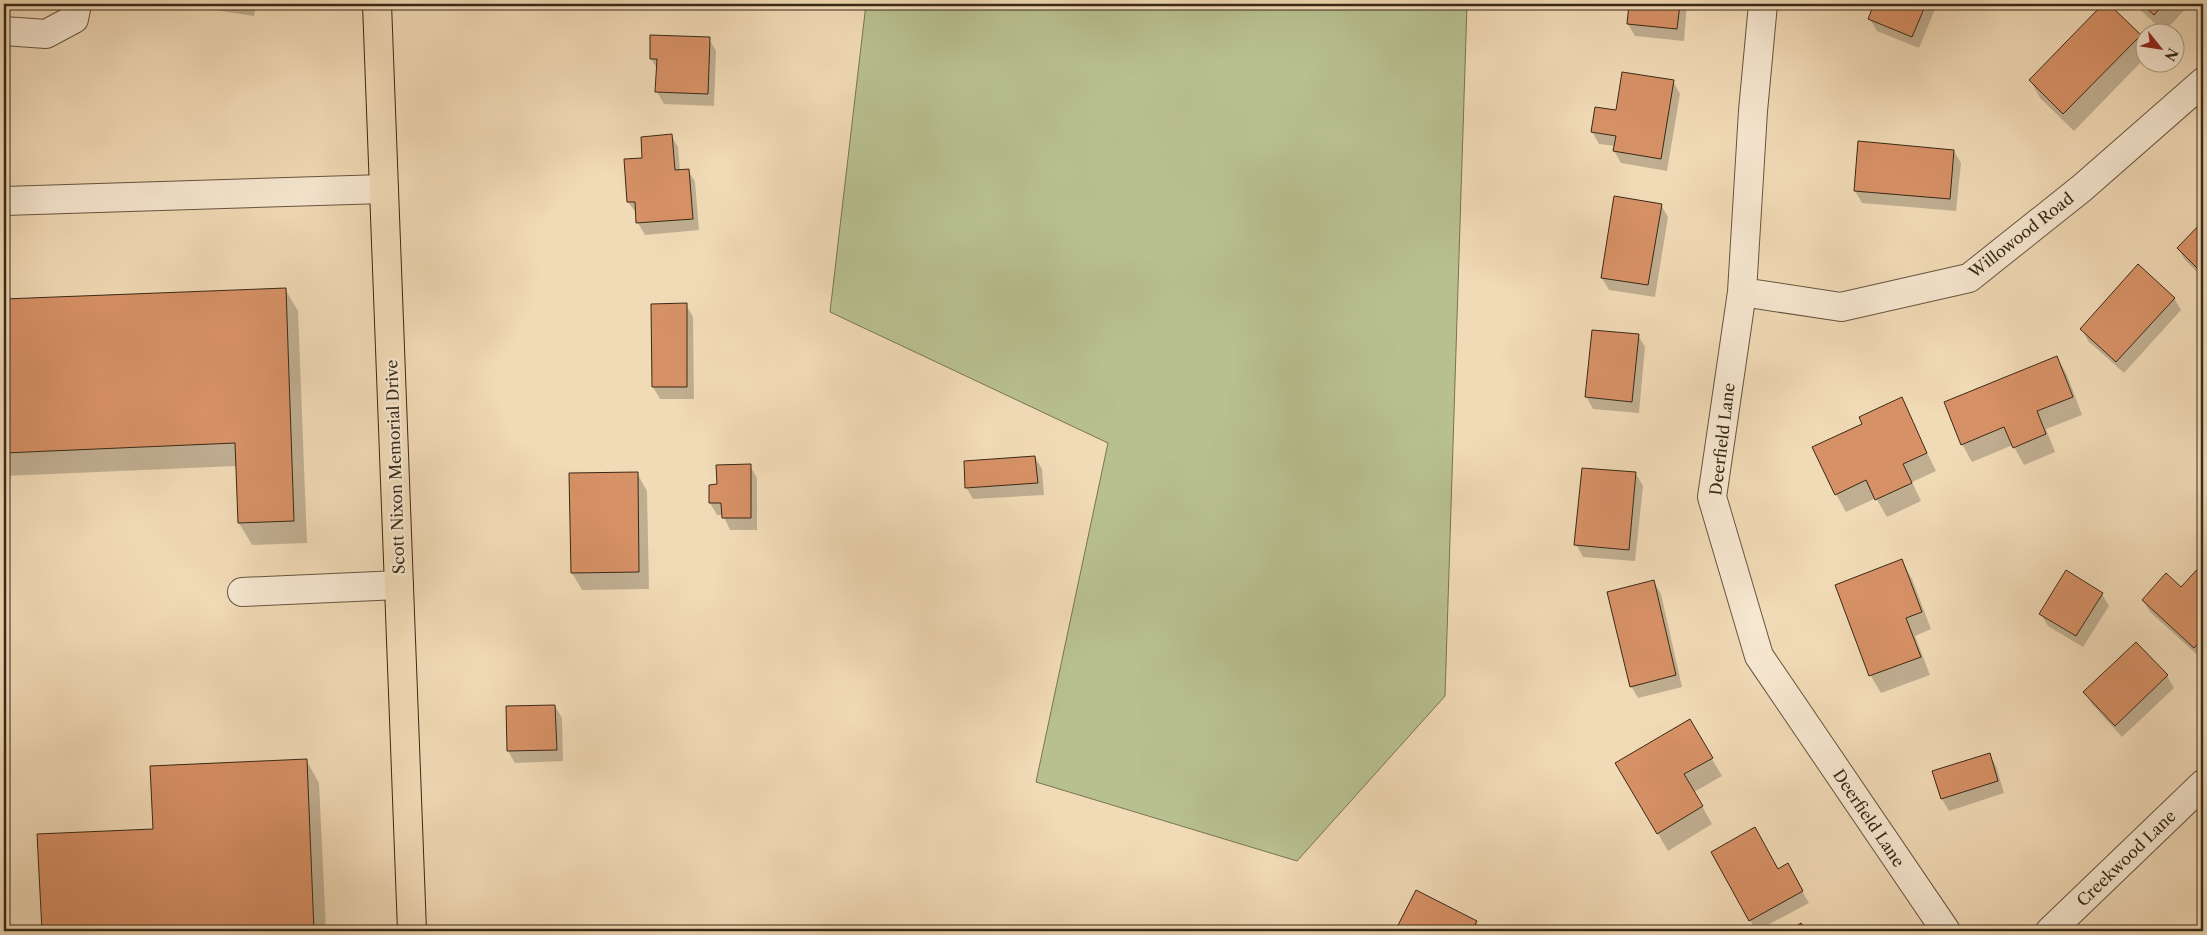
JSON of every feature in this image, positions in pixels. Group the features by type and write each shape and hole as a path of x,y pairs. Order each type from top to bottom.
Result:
{"main road":[{"name":"Scott Nixon Memorial Drive","path":"377,4 412,931"}],"street":[{"path":"4,31 46,34 74,19 77,4"},
{"name":"Deerfield Lane","path":"1763,4 1753,111 1742,292 1712,497 1759,656 1946,931"},
{"name":"Willowood Road","path":"1742,292 1841,307 1969,278 2082,188 2203,82"},
{"path":"4,201 384,188"},
{"path":"242,592 399,585"},
{"name":"Creekwood Lane","path":"2050,931 2203,784"}],"green space":[{"path":"866,4 1467,4 1445,696 1297,861 1036,782 1108,443 830,312"}],"building":[{"path":"1629,4 1680,4 1677,29 1627,24"},
{"path":"1874,4 1926,4 1912,37 1868,19"},
{"path":"2103,4 2109,4 2134,28 2134,42 2063,114 2029,80"},
{"path":"2142,4 2164,4 2154,15"},
{"path":"650,35 710,37 708,94 655,92 657,59 650,59"},
{"path":"1622,72 1674,80 1661,159 1613,151 1616,136 1591,132 1595,107 1616,110"},
{"path":"672,134 675,170 689,169 693,219 636,223 635,202 627,202 624,159 642,158 641,137"},
{"path":"1858,141 1954,150 1950,199 1854,191"},
{"path":"1614,196 1662,204 1648,285 1601,278"},
{"path":"2203,221 2203,274 2177,248"},
{"path":"2138,264 2175,298 2116,362 2080,329"},
{"path":"286,288 294,521 238,523 235,443 4,453 4,299"},
{"path":"687,303 687,387 652,387 651,304"},
{"path":"1592,330 1639,334 1632,402 1585,397"},
{"path":"2057,356 2073,397 2037,411 2046,434 2013,448 2004,427 1961,445 1944,402"},
{"path":"1902,397 1927,453 1903,464 1912,483 1875,500 1866,480 1835,495 1812,447 1862,424 1859,417"},
{"path":"1035,456 1038,483 965,488 964,461"},
{"path":"751,464 751,518 722,518 721,503 709,503 709,485 717,484 716,465"},
{"path":"1582,468 1636,472 1629,550 1574,545"},
{"path":"638,472 639,572 571,573 569,473"},
{"path":"1902,559 1922,612 1906,618 1921,657 1869,676 1835,585"},
{"path":"2203,563 2203,638 2194,648 2142,600 2166,573 2181,587"},
{"path":"2066,570 2103,593 2076,636 2039,614"},
{"path":"1654,580 1676,675 1630,687 1607,592"},
{"path":"2136,642 2168,675 2115,726 2083,692"},
{"path":"555,705 557,750 507,751 506,706"},
{"path":"1690,719 1713,758 1684,774 1703,806 1657,834 1615,763"},
{"path":"1990,753 1998,781 1941,799 1932,771"},
{"path":"307,759 314,931 42,931 37,834 153,829 150,766"},
{"path":"1755,827 1778,869 1788,863 1803,891 1749,921 1711,852"},
{"path":"1416,890 1477,921 1472,931 1395,931"},
{"path":"1801,923 1807,931 1789,931"}]}
